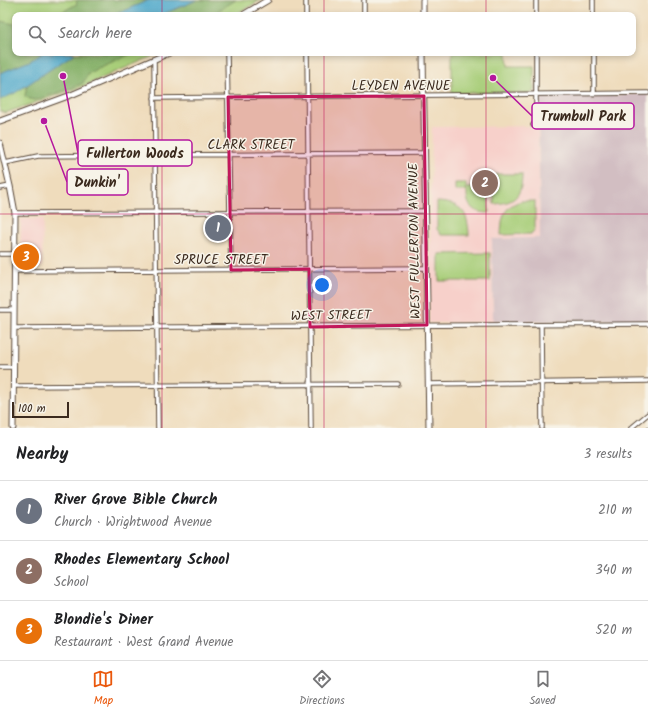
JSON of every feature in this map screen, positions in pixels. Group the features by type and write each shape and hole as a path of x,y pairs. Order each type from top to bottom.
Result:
{"main road":[{"path":"248,12 268,0"},
{"path":"423,0 423,12"},
{"path":"0,121 71,95 163,56"},
{"name":"WEST FULLERTON AVENUE","path":"423,56 429,428"},
{"path":"0,143 15,213 13,428"}],"street":[{"path":"306,0 306,12"},
{"path":"364,0 364,12"},
{"path":"536,0 536,12"},
{"path":"593,0 593,12"},
{"path":"227,56 231,270"},
{"path":"307,56 311,428"},
{"path":"533,125 536,122 536,56"},
{"path":"594,56 594,94"},
{"path":"154,60 158,428"},
{"name":"LEYDEN AVENUE","path":"154,98 648,93"},
{"name":"CLARK STREET","path":"5,163 38,156 425,153"},
{"path":"0,188 10,186"},
{"path":"15,213 426,211"},
{"path":"0,254 15,254"},
{"name":"SPRUCE STREET","path":"15,271 426,268"},
{"path":"0,310 14,310"},
{"name":"WEST STREET","path":"14,328 648,324"},
{"path":"541,325 542,428"},
{"path":"0,367 14,367"},
{"path":"428,384 648,381"},
{"path":"13,386 398,384"},
{"path":"631,428 648,414"}],"highlighted area":[{"path":"424,96 427,325 310,327 309,269 231,270 228,97"}],"shaded area":[{"path":"648,94 648,321 493,322 492,239 540,238 538,96"},
{"path":"538,126 540,239 492,239 493,322 429,323 432,127"},
{"path":"21,219 43,219 42,267 20,266"}],"green space":[{"path":"0,0 261,0 239,12 12,12 12,56 153,56 81,87 5,113 0,111"},
{"path":"78,0 149,0 121,12 62,12 77,4 76,2"},
{"path":"197,0 236,0 216,12 168,12"},
{"path":"0,21 12,24 12,56 38,56 30,61 0,73"},
{"path":"70,56 126,56 88,74 83,83 36,100 25,96 27,85"},
{"path":"452,56 507,56 508,66 534,66 534,91 531,93 452,93"},
{"path":"497,174 522,174 521,187 513,200 494,204 494,176"},
{"path":"455,183 466,183 466,190 467,188 487,187 489,213 479,212 472,208 468,201 467,191 455,191"},
{"path":"521,201 535,201 535,229 531,234 501,235 503,218 507,210 510,206"},
{"path":"437,202 452,204 462,210 467,220 469,235 441,235 437,229"},
{"path":"490,253 490,281 439,281 439,254"}],"water":[{"path":"149,0 197,0 168,12 121,12"},
{"path":"38,56 70,56 15,93 0,100 0,73 30,61"}],"place":[{"name":"Fullerton Woods","path":"63,76"},
{"name":"Trumbull Park","path":"493,78"},
{"name":"Dunkin'","path":"44,121"},
{"name":"Rhodes Elementary School","path":"485,183"},
{"name":"River Grove Bible Church","path":"218,228"},
{"name":"Blondie's Diner","path":"26,257"}]}
